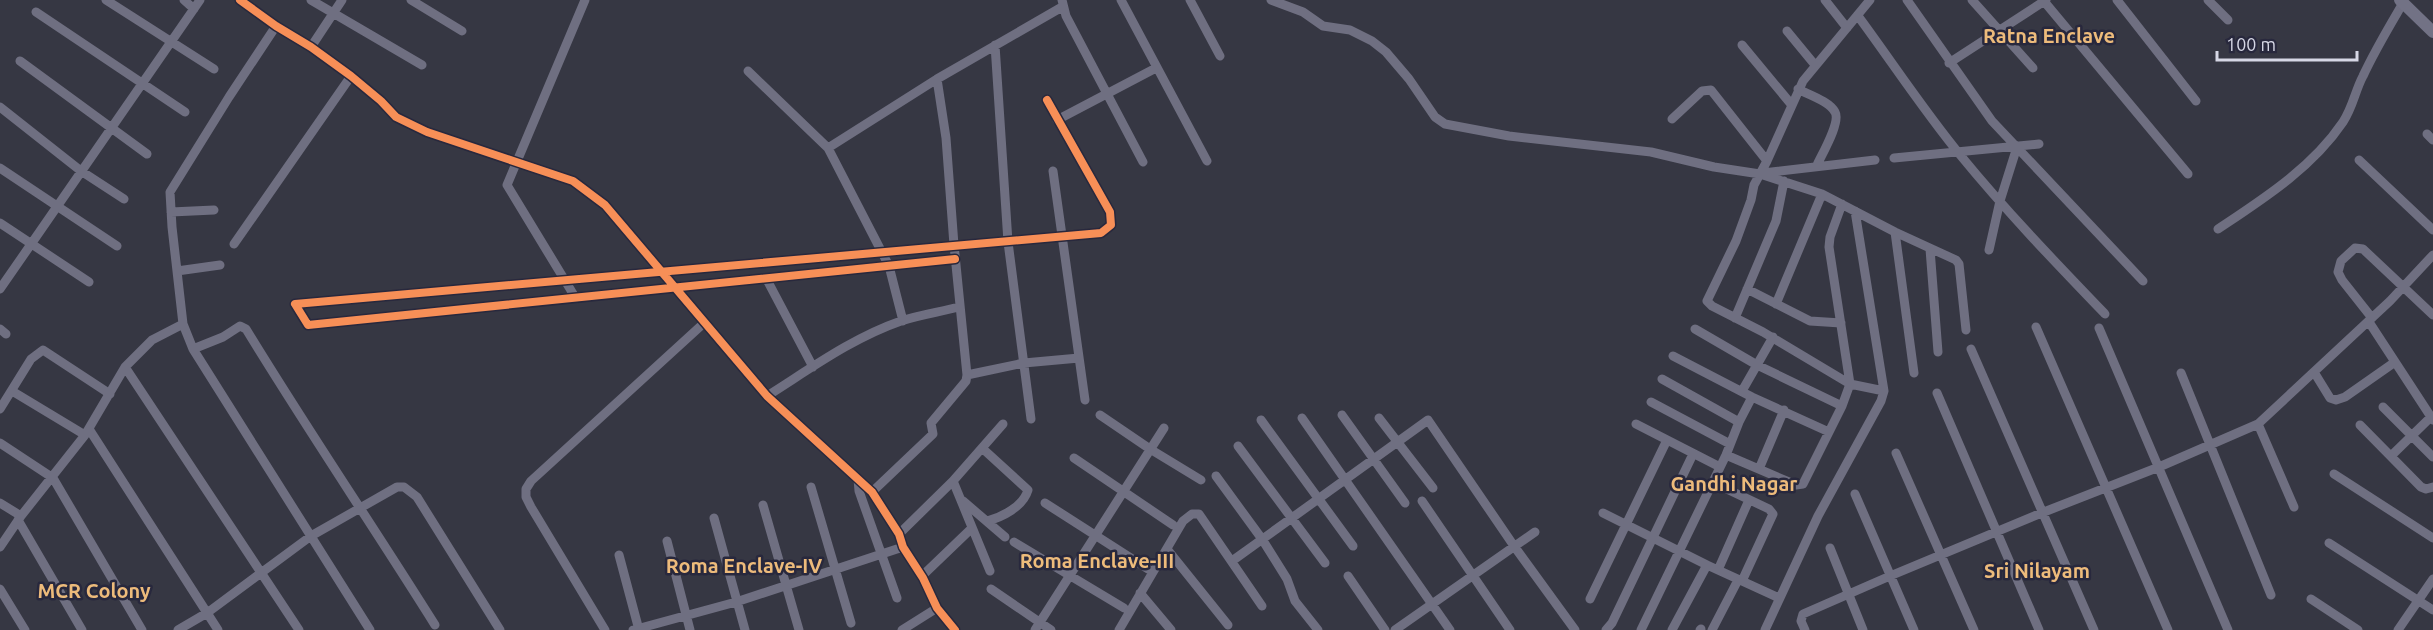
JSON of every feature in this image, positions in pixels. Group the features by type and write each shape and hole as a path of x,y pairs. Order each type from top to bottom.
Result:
{"main road":[{"path":"2402,2 2433,32"}],"street":[{"path":"106,0 214,69"},
{"path":"184,0 194,9"},
{"path":"2,283 200,0"},
{"path":"240,0 351,76 381,100 396,117 427,132 573,181 605,205 767,396 872,492 899,534 903,547 922,576 937,608 955,630"},
{"path":"311,0 422,65"},
{"path":"311,47 342,0"},
{"path":"411,0 462,32"},
{"path":"575,297 507,185 585,0"},
{"path":"1121,0 1206,161"},
{"path":"1190,0 1220,56"},
{"path":"1271,0 1303,12 1323,26 1340,27 1372,41 1386,52 1409,79 1435,117 1445,124 1509,136 1651,152 1714,167 1760,174 1822,194 1956,261 1959,264 1966,330"},
{"path":"1825,0 1847,28"},
{"path":"1870,0 1815,65 1798,89 1767,161 1754,185 1747,213 1736,241 1708,299 1712,306 1773,338 1850,384 1884,391"},
{"path":"1906,0 1992,121 2143,281"},
{"path":"1972,0 2033,68"},
{"path":"1949,63 2044,0 2188,174"},
{"path":"2117,0 2196,101"},
{"path":"2208,0 2228,20"},
{"path":"2218,229 2257,203 2320,153 2344,120 2355,100 2359,83 2402,2"},
{"path":"828,148 1062,4 1106,94 1143,162"},
{"path":"36,12 185,112"},
{"path":"1858,16 1919,102 1959,153 2000,201 2105,314"},
{"path":"276,26 229,96 171,192 171,212 183,324 193,349 370,630"},
{"path":"1787,31 1815,65"},
{"path":"996,45 1008,242 1031,419"},
{"path":"1742,45 1791,104"},
{"path":"20,61 147,154"},
{"path":"1057,120 1156,68"},
{"path":"748,71 828,148 889,266 903,321"},
{"path":"234,244 351,76"},
{"path":"872,492 933,434 931,423 966,381 967,375 959,307 946,138 937,79"},
{"path":"1798,89 1829,105 1836,113 1837,122 1817,165"},
{"path":"1672,119 1702,92 1711,90 1767,161"},
{"path":"955,259 308,325 295,304 660,270 1101,233 1108,229 1112,218 1047,100"},
{"path":"0,107 81,171 124,199"},
{"path":"1894,158 2039,144"},
{"path":"1989,250 2000,201 2017,147"},
{"path":"1760,174 1817,165 1875,160"},
{"path":"2359,160 2433,230"},
{"path":"0,168 117,246"},
{"path":"1053,171 1085,400"},
{"path":"1735,318 1776,221 1784,181"},
{"path":"1776,304 1822,194"},
{"path":"1726,455 1796,485 1803,484 1830,432 1850,384 1829,247 1830,237 1842,204"},
{"path":"171,212 214,210"},
{"path":"1764,630 1818,516 1881,401 1884,391 1855,212"},
{"path":"0,223 89,282"},
{"path":"1895,232 1914,373"},
{"path":"2392,455 2432,418 2395,362 2371,320 2338,274 2341,261 2355,248 2363,249 2433,315"},
{"path":"1930,249 1938,352"},
{"path":"1805,630 1801,621 1803,614 1848,593 2159,467 2258,424 2371,320 2433,255"},
{"path":"177,271 220,265"},
{"path":"766,278 813,367"},
{"path":"1747,289 1810,321 1840,323"},
{"path":"767,396 868,335 903,321 959,307"},
{"path":"605,630 531,507 526,497 526,489 561,452 704,323"},
{"path":"0,547 87,432 125,366 153,340 183,324"},
{"path":"193,349 223,337 240,326 246,330 313,438 361,507 435,625"},
{"path":"2036,327 2168,630"},
{"path":"2099,328 2228,630"},
{"path":"1695,329 1757,365 1842,406"},
{"path":"1742,391 1773,338"},
{"path":"1971,349 2094,630"},
{"path":"0,409 31,359 44,350 110,394"},
{"path":"1673,356 1752,397 1830,432"},
{"path":"967,375 1024,363 1079,358"},
{"path":"2314,372 2330,398 2336,400 2345,397 2395,362"},
{"path":"125,366 298,630"},
{"path":"2181,373 2271,595"},
{"path":"1662,379 1739,422"},
{"path":"12,391 87,432 218,630"},
{"path":"1937,393 2039,630"},
{"path":"1641,630 1752,397"},
{"path":"1651,402 1730,444"},
{"path":"2383,407 2433,457"},
{"path":"1759,469 1784,410"},
{"path":"1100,415 1201,480"},
{"path":"1342,415 1405,503"},
{"path":"1380,417 1433,488"},
{"path":"1302,418 1450,630"},
{"path":"1261,420 1353,546"},
{"path":"1232,561 1428,420 1514,546 1575,630"},
{"path":"899,534 953,481 1003,424"},
{"path":"1636,424 1720,467"},
{"path":"2258,424 2294,507"},
{"path":"2360,424 2421,487 2426,489 2433,487"},
{"path":"1037,626 1097,536 1164,428"},
{"path":"1590,599 1667,440"},
{"path":"0,443 52,478 142,630"},
{"path":"1238,446 1325,563"},
{"path":"982,448 1028,490 1026,498 1007,514 987,521"},
{"path":"1896,453 1974,630"},
{"path":"1606,630 1612,623 1693,454"},
{"path":"1074,458 1173,525"},
{"path":"2334,474 2433,538"},
{"path":"1216,476 1262,539 1287,579 1295,601 1318,630"},
{"path":"858,479 859,491 897,598"},
{"path":"953,481 990,571"},
{"path":"1712,482 1769,508 1773,514 1714,627 1725,630"},
{"path":"178,630 207,613 311,536 397,487 404,487 411,490 417,497 500,630"},
{"path":"811,487 851,623"},
{"path":"1855,494 1914,630"},
{"path":"962,499 1005,537"},
{"path":"1718,570 1749,500"},
{"path":"1422,501 1510,630"},
{"path":"0,503 20,518 82,630"},
{"path":"1045,503 1148,569"},
{"path":"764,505 798,630"},
{"path":"1603,513 1779,598"},
{"path":"1119,630 1183,521 1189,515 1199,514 1262,606"},
{"path":"714,518 745,630"},
{"path":"922,576 972,528"},
{"path":"1395,630 1535,531"},
{"path":"667,541 690,630"},
{"path":"1014,542 1124,608"},
{"path":"2329,543 2433,610"},
{"path":"619,555 637,630 736,602 903,547"},
{"path":"1830,548 1863,630"},
{"path":"1167,549 1228,625"},
{"path":"1672,630 1707,565"},
{"path":"1348,576 1385,630"},
{"path":"2398,630 2433,579"},
{"path":"0,589 25,630"},
{"path":"991,589 1037,626 1052,630"},
{"path":"1140,593 1171,630"},
{"path":"2312,599 2358,630"},
{"path":"902,630 937,608"}],"cycle path":[{"path":"240,0 351,76 396,117 427,132 573,181 605,205 767,396 872,492 899,534 903,547 923,578 937,608 955,630"},
{"path":"955,259 308,325 295,304 1101,233 1111,225 1110,212 1047,100"}],"district":[{"name":"Ratna Enclave","path":"2049,35"},
{"name":"Gandhi Nagar","path":"1734,483"},
{"name":"Roma Enclave-III","path":"1097,560"},
{"name":"Roma Enclave-IV","path":"744,565"},
{"name":"Sri Nilayam","path":"2037,570"},
{"name":"MCR Colony","path":"94,590"}]}
